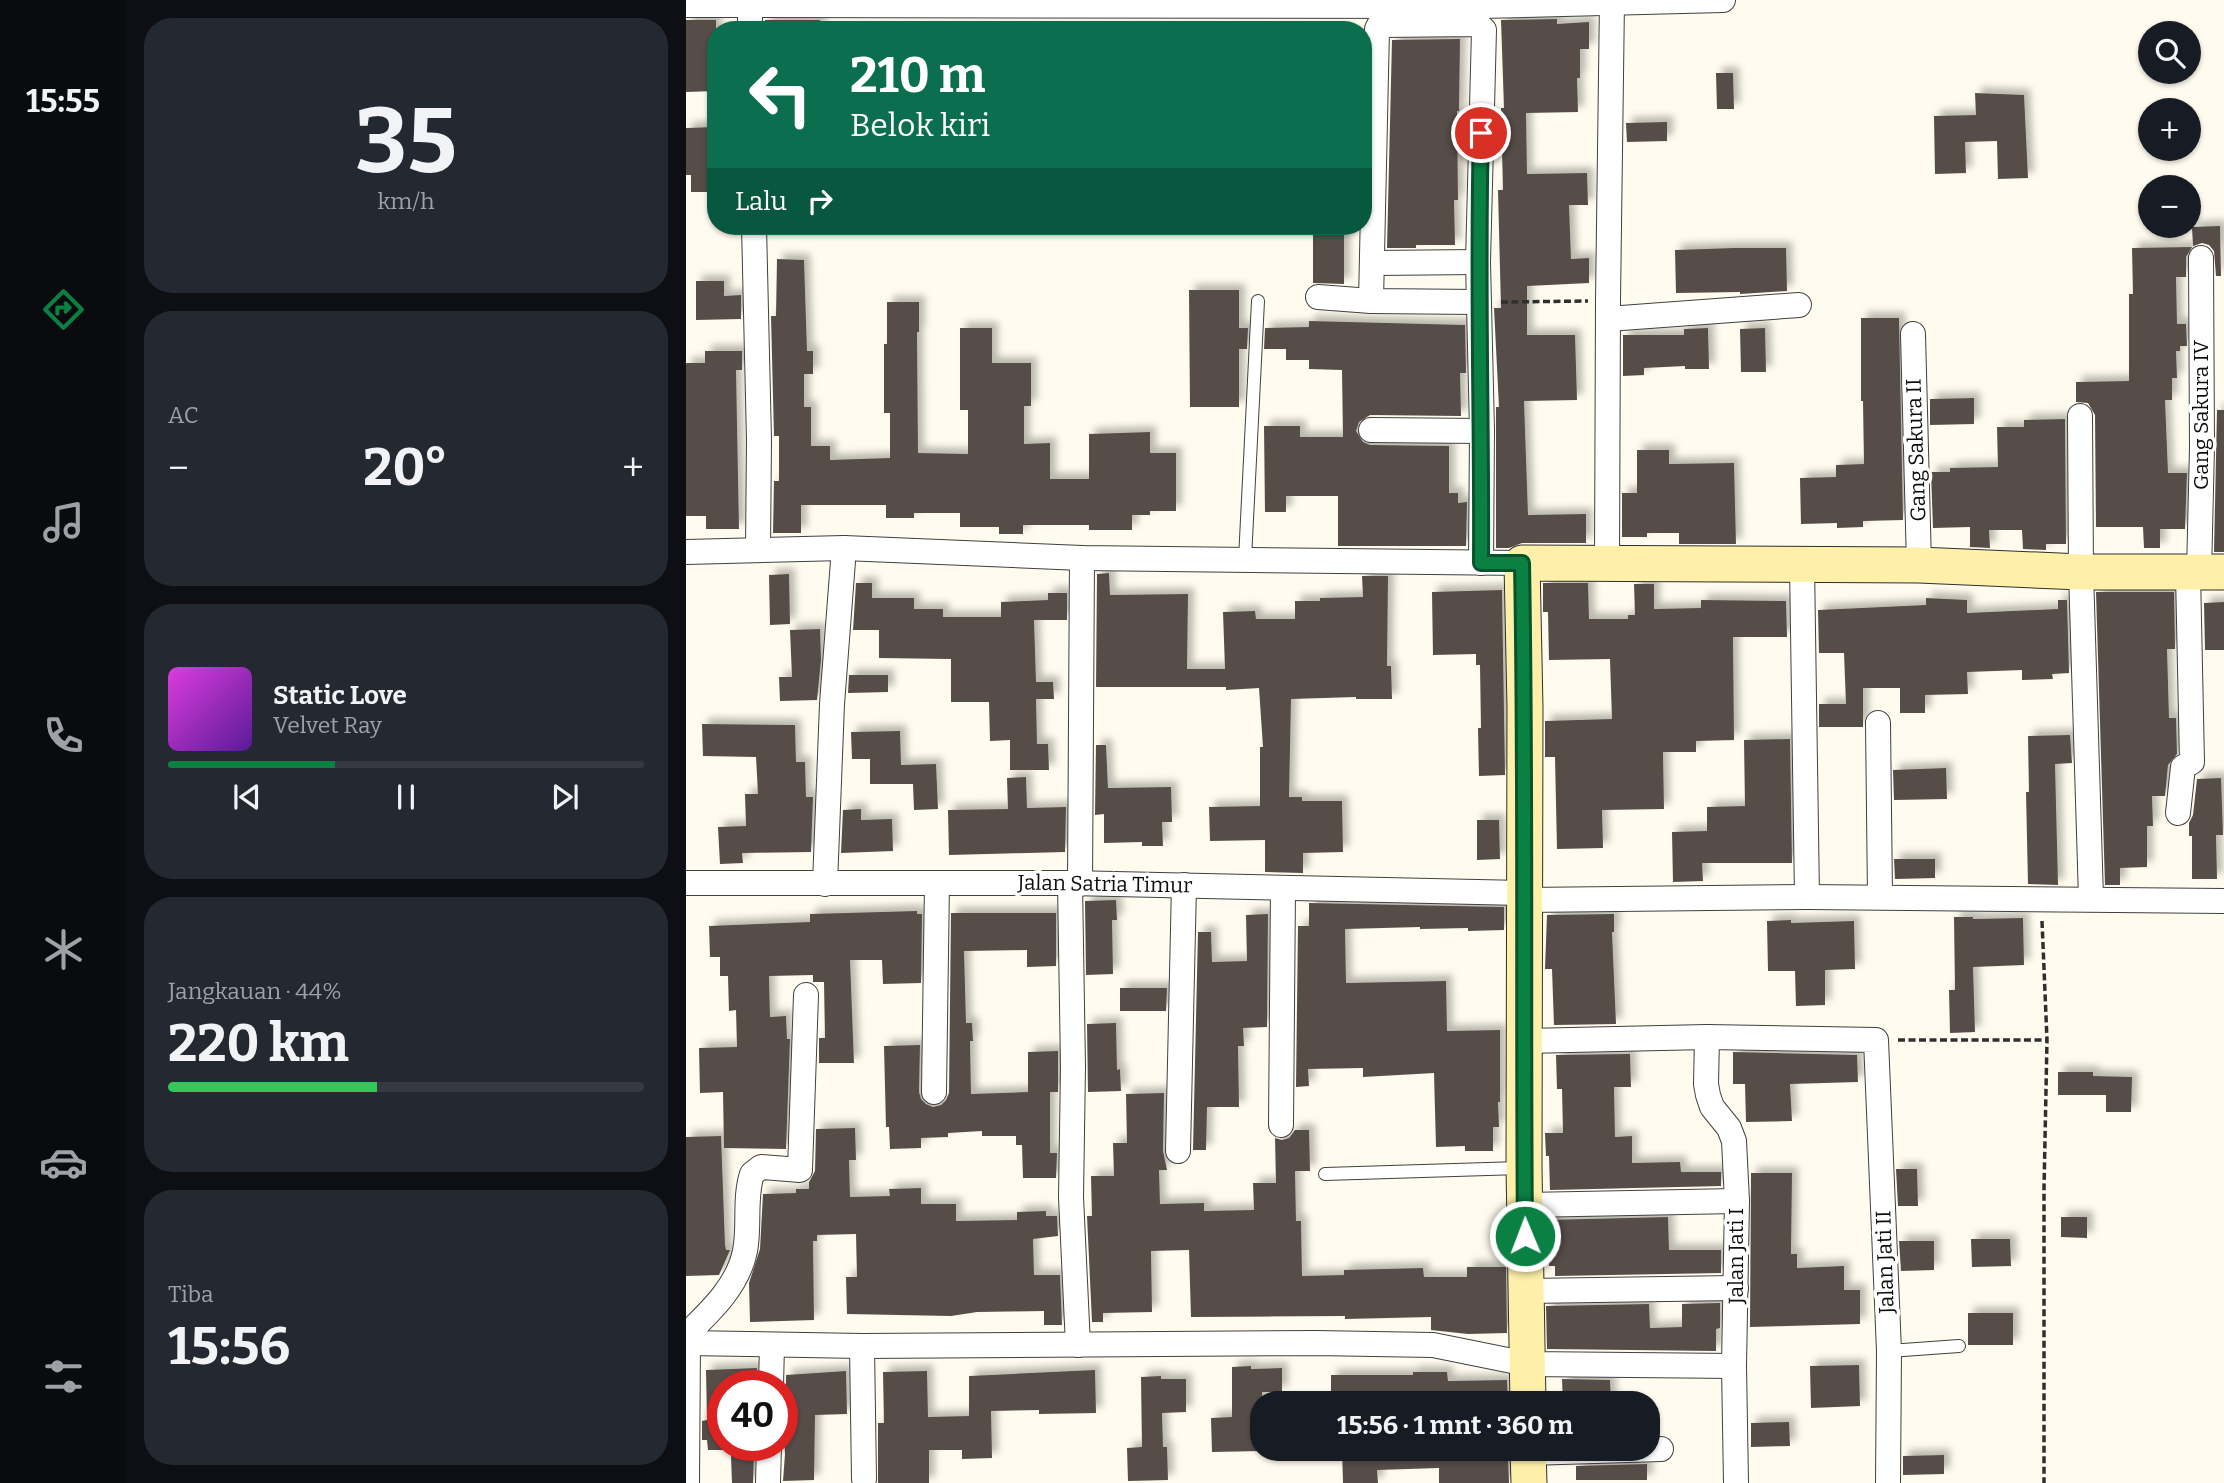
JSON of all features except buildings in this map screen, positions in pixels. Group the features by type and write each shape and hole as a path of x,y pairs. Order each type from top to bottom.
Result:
{"street":[{"path":"686,5 1481,6 1723,0"},
{"path":"1607,564 1612,1"},
{"path":"750,4 750,21"},
{"path":"1371,301 1377,29 1379,25 1478,24 1484,30 1479,262 1481,563"},
{"path":"754,235 759,440 758,550"},
{"name":"Gang Sakura IV","path":"2178,813 2183,768 2192,762 2204,573 2201,258"},
{"path":"1373,262 1479,262"},
{"path":"1318,297 1371,301 1479,302"},
{"path":"1608,310 1799,305"},
{"name":"Gang Sakura II","path":"1913,334 1919,565"},
{"path":"2080,416 2081,572 2091,898"},
{"path":"1371,430 1482,431"},
{"path":"825,884 832,704 844,548"},
{"path":"686,552 844,548 1082,558 1919,565 2081,572 2204,573"},
{"path":"1078,1345 1071,1197 1082,558"},
{"path":"1522,563 1525,708 1524,1167 1528,1391"},
{"path":"1801,564 1807,897"},
{"path":"1878,723 1880,897"},
{"name":"Jalan Satria Timur","path":"686,883 1075,884 1523,897 2091,898 2224,901"},
{"path":"934,1092 937,883"},
{"path":"1178,1151 1184,886"},
{"path":"1281,1125 1283,888"},
{"path":"687,1483 687,1341 736,1277 745,1250 752,1174 761,1167 800,1170 806,995"},
{"path":"1525,1041 1707,1037 1876,1040"},
{"name":"Jalan Jati I","path":"1707,1037 1706,1084 1712,1107 1729,1128 1734,1142 1737,1201 1734,1366 1736,1483"},
{"name":"Jalan Jati II","path":"1876,1040 1889,1351 1888,1483"},
{"path":"1525,1205 1737,1201"},
{"path":"1526,1291 1736,1288"},
{"path":"687,1341 862,1346 1315,1343 1433,1345 1527,1364 1734,1366"},
{"path":"771,1370 772,1345"},
{"path":"862,1346 863,1479"},
{"path":"1529,1462 1661,1449"},
{"path":"768,1483 769,1461"}],"lane":[{"path":"1245,559 1258,300"},
{"path":"1325,1174 1524,1167"},
{"path":"1889,1351 1959,1346"}],"path":[{"path":"1479,302 1608,310"},
{"path":"2041,898 2047,1040 2044,1483"},
{"path":"1876,1040 2047,1040"}],"route":[{"path":"1481,133 1481,563 1522,563 1525,708 1525,1236"}]}
